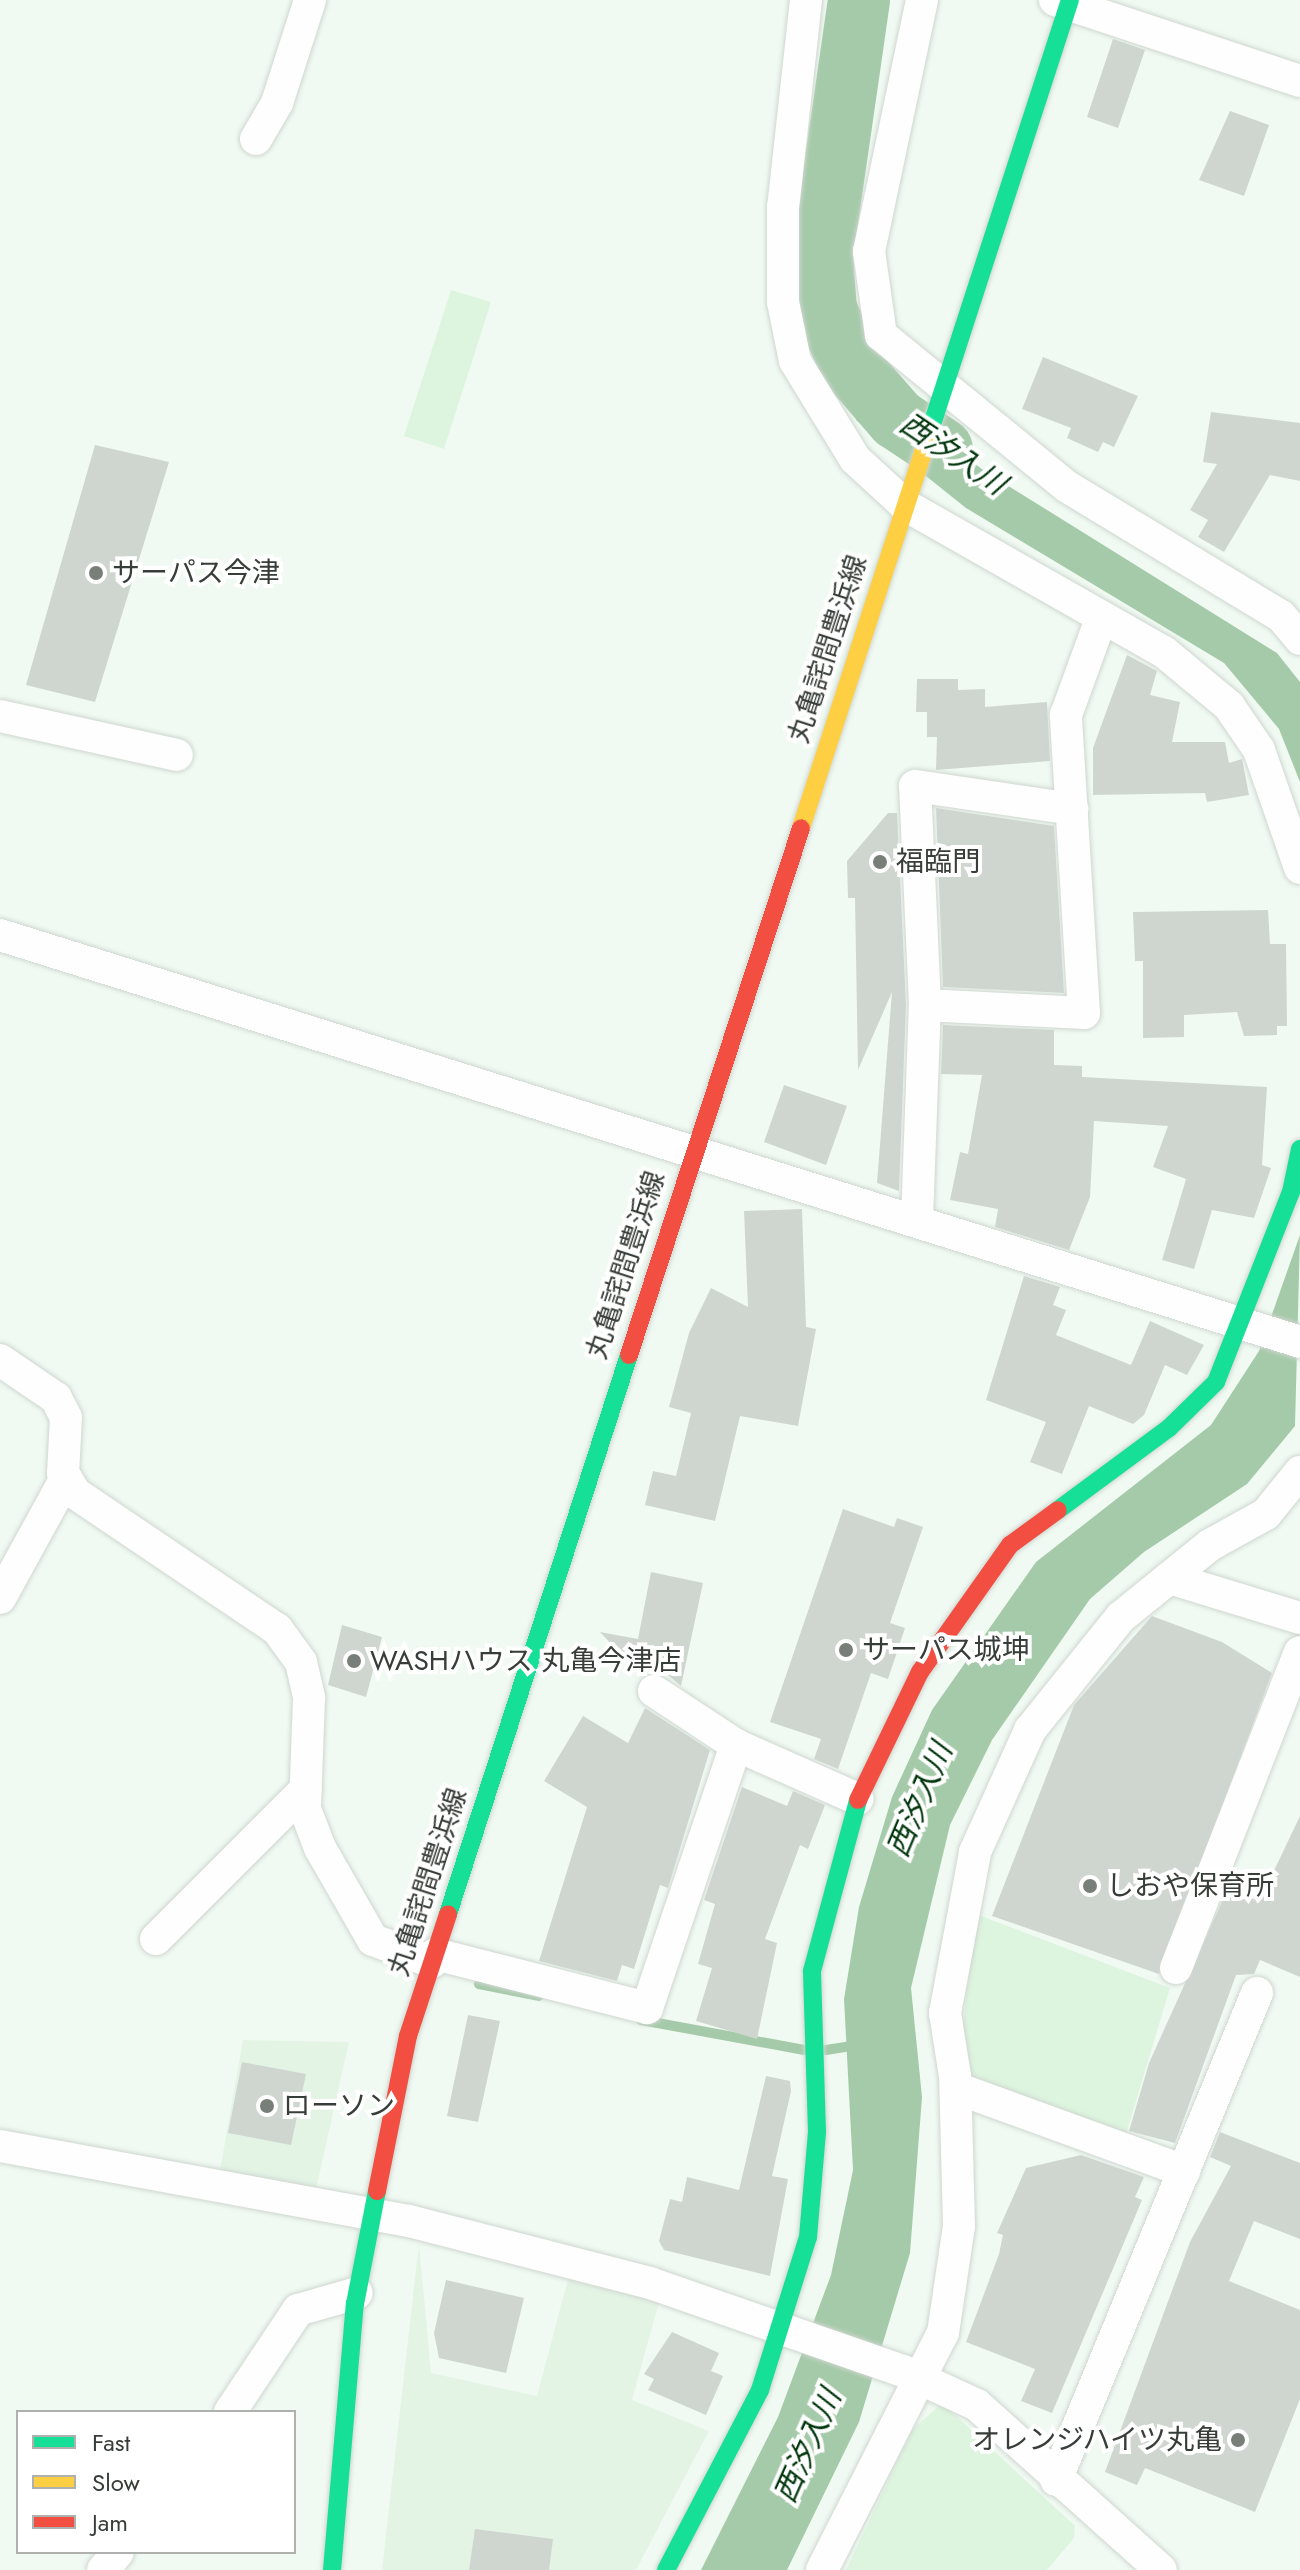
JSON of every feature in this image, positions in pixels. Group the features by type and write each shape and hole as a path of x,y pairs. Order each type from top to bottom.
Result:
{"main road":[{"name":"丸亀詫間豊浜線","path":"332,2570 357,2293 369,2218 433,1958 691,1154 941,397 1065,2"},
{"path":"666,2570 760,2390 808,2237 817,2132 812,1971 858,1799 920,1672 1010,1545 1169,1428 1216,1382 1249,1327 1300,1149"}],"street":[{"path":"256,139 277,103 310,0"},
{"path":"806,0 791,103 783,302 795,361 855,459 905,505 1164,652 1229,706 1259,750 1300,868"},
{"path":"922,0 869,251 881,335 941,397 1066,486 1281,616 1300,639"},
{"path":"1065,2 1300,81"},
{"path":"925,1005 1084,1013 1066,715 1101,619"},
{"path":"0,716 177,755"},
{"path":"917,1220 925,1005 915,786 1072,809"},
{"path":"0,935 691,1154 917,1220 1300,1342"},
{"path":"0,1360 56,1398 66,1418 66,1478 0,1598"},
{"path":"822,2570 913,2375 943,2333 959,2226 956,2088 945,2013 975,1852 1030,1730 1121,1617 1169,1578 1266,1514 1300,1472"},
{"path":"66,1478 75,1493 277,1629 301,1662 309,1698 306,1789 320,1848 373,1940 433,1958 647,2008 736,1745"},
{"path":"1169,1578 1300,1618"},
{"path":"1176,1968 1300,1652"},
{"path":"654,1691 736,1745 858,1799"},
{"path":"156,1939 306,1789"},
{"path":"1056,2480 1257,1993"},
{"path":"956,2088 1184,2171"},
{"path":"0,2146 369,2218 650,2283 913,2375 977,2405 1056,2480 1161,2570"},
{"path":"231,2410 298,2310 357,2293"},
{"path":"103,2570 116,2554"}],"shaded area":[{"path":"451,290 491,302 444,449 404,436"},
{"path":"976,1914 1170,1988 1125,2138 972,2076 962,2031"},
{"path":"243,2040 349,2042 314,2198 218,2182"},
{"path":"419,2243 431,2373 537,2396 568,2279 659,2302 632,2400 709,2431 636,2570 382,2570"},
{"path":"942,2403 1075,2526 1074,2538 1047,2570 846,2570 912,2430"}],"water":[{"path":"878,393 986,472 1277,653 1300,682 1300,782 1279,729 1224,663 966,508 856,420"},
{"path":"1300,1235 1295,1426 1247,1484 1144,1552 1090,1599 992,1740 950,1825 911,1988 922,2097 910,2253 859,2422 787,2570 701,2570 778,2417 831,2275 853,2170 844,1999 859,1907 892,1797 932,1710 1036,1562 1211,1425 1259,1351"}],"building":[{"path":"1113,39 1145,50 1118,128 1087,117"},
{"path":"1230,111 1269,125 1244,196 1199,180"},
{"path":"1043,357 1138,396 1114,447 1103,442 1098,452 1067,438 1071,428 1022,409"},
{"path":"1211,412 1300,423 1300,481 1270,475 1224,552 1198,537 1208,520 1190,510 1217,464 1203,462"},
{"name":"サーパス今津","path":"95,445 169,462 95,702 26,685"},
{"path":"1127,655 1157,671 1150,695 1180,702 1172,742 1225,742 1229,763 1242,759 1249,795 1207,802 1205,793 1093,795 1093,748"},
{"path":"917,679 958,679 958,690 985,689 985,707 1047,702 1050,761 936,770 937,737 927,737 927,712 916,712"},
{"path":"936,808 1054,826 1064,993 943,987"},
{"path":"888,813 897,813 906,1005 899,1191 877,1183 892,992 858,1070 855,898 848,898 847,861"},
{"path":"1268,910 1270,944 1286,944 1287,1026 1277,1026 1277,1035 1244,1036 1237,1012 1184,1015 1184,1037 1143,1038 1143,961 1135,961 1133,912"},
{"path":"943,1025 1054,1030 1054,1065 1082,1066 1082,1077 1267,1087 1262,1165 1271,1168 1254,1218 1212,1210 1194,1269 1162,1260 1186,1179 1153,1167 1168,1126 1094,1121 1090,1197 1069,1250 995,1227 998,1209 950,1200 960,1152 968,1154 982,1075 941,1074"},
{"path":"784,1085 847,1106 826,1165 764,1142"},
{"path":"802,1209 806,1327 816,1329 798,1426 740,1416 715,1521 645,1505 653,1471 676,1476 691,1413 669,1407 689,1333 711,1288 748,1307 744,1211"},
{"path":"1024,1276 1060,1287 1053,1305 1066,1310 1056,1335 1131,1365 1150,1321 1204,1345 1187,1375 1165,1365 1144,1415 1133,1424 1089,1406 1062,1474 1030,1462 1046,1422 986,1400"},
{"name":"サーパス城坤","path":"843,1509 894,1527 897,1518 923,1527 890,1623 905,1628 888,1679 871,1673 838,1769 814,1759 821,1739 770,1722"},
{"path":"651,1572 703,1583 681,1686 663,1671 632,1666 600,1632 638,1639"},
{"path":"1152,1616 1222,1642 1272,1673 1159,1974 992,1916 1074,1705"},
{"name":"WASHハウス 丸亀今津店","path":"342,1625 382,1637 366,1697 328,1685"},
{"path":"645,1708 710,1750 668,1888 660,1885 634,1969 622,1965 617,1981 539,1961 587,1807 544,1781 583,1716 628,1743"},
{"path":"742,1787 787,1806 793,1791 825,1805 808,1849 800,1845 765,1939 777,1943 757,2039 696,2021 712,1968 698,1964 715,1904 704,1900"},
{"path":"1300,1816 1300,1977 1260,1960 1254,1974 1236,1975 1175,2143 1129,2131 1149,2063 1229,1886 1261,1898"},
{"path":"468,2015 500,2021 478,2122 447,2116"},
{"path":"242,2062 306,2074 291,2145 228,2133"},
{"path":"766,2076 790,2081 791,2091 772,2176 788,2179 770,2276 664,2250 659,2241 670,2199 682,2202 687,2177 739,2190"},
{"path":"1220,2132 1300,2163 1300,2239 1254,2221 1229,2281 1300,2310 1300,2399 1255,2512 1145,2468 1137,2485 1105,2472 1190,2242 1231,2166 1210,2157"},
{"path":"1081,2155 1144,2177 1135,2197 1142,2200 1052,2413 1021,2401 1035,2369 966,2342 999,2254 1003,2235 997,2233 1026,2168"},
{"path":"446,2280 524,2298 506,2373 439,2358 434,2333"},
{"path":"672,2332 719,2353 711,2371 723,2376 706,2415 648,2390 654,2379 644,2374"},
{"path":"475,2529 553,2539 549,2570 469,2570"}],"waterway":[{"name":"西汐入川","path":"859,0 822,256 826,309 850,365 897,419 942,449"},
{"path":"479,1984 539,1996"},
{"path":"641,2020 804,2050"},
{"path":"826,2050 859,2045"}],"traffic: fast":[{"path":"926,443 1070,0"},
{"path":"1058,1510 1169,1428 1216,1382 1291,1192 1300,1149"},
{"path":"448,1914 629,1355"},
{"path":"666,2570 760,2390 808,2237 817,2132 812,1971 858,1800"},
{"path":"332,2570 355,2304 377,2191"}],"traffic: slow":[{"path":"801,828 926,443"}],"traffic: jam":[{"path":"629,1355 801,828"},
{"path":"858,1800 920,1672 1010,1545 1058,1510"},
{"path":"377,2191 408,2036 448,1914"}],"place":[{"name":"サーパス今津","path":"96,573"},
{"name":"福臨門","path":"880,862"},
{"name":"サーパス城坤","path":"846,1650"},
{"name":"WASHハウス 丸亀今津店","path":"354,1661"},
{"name":"しおや保育所","path":"1090,1886"},
{"name":"ローソン","path":"267,2106"},
{"name":"オレンジハイツ丸亀","path":"1238,2440"}]}
